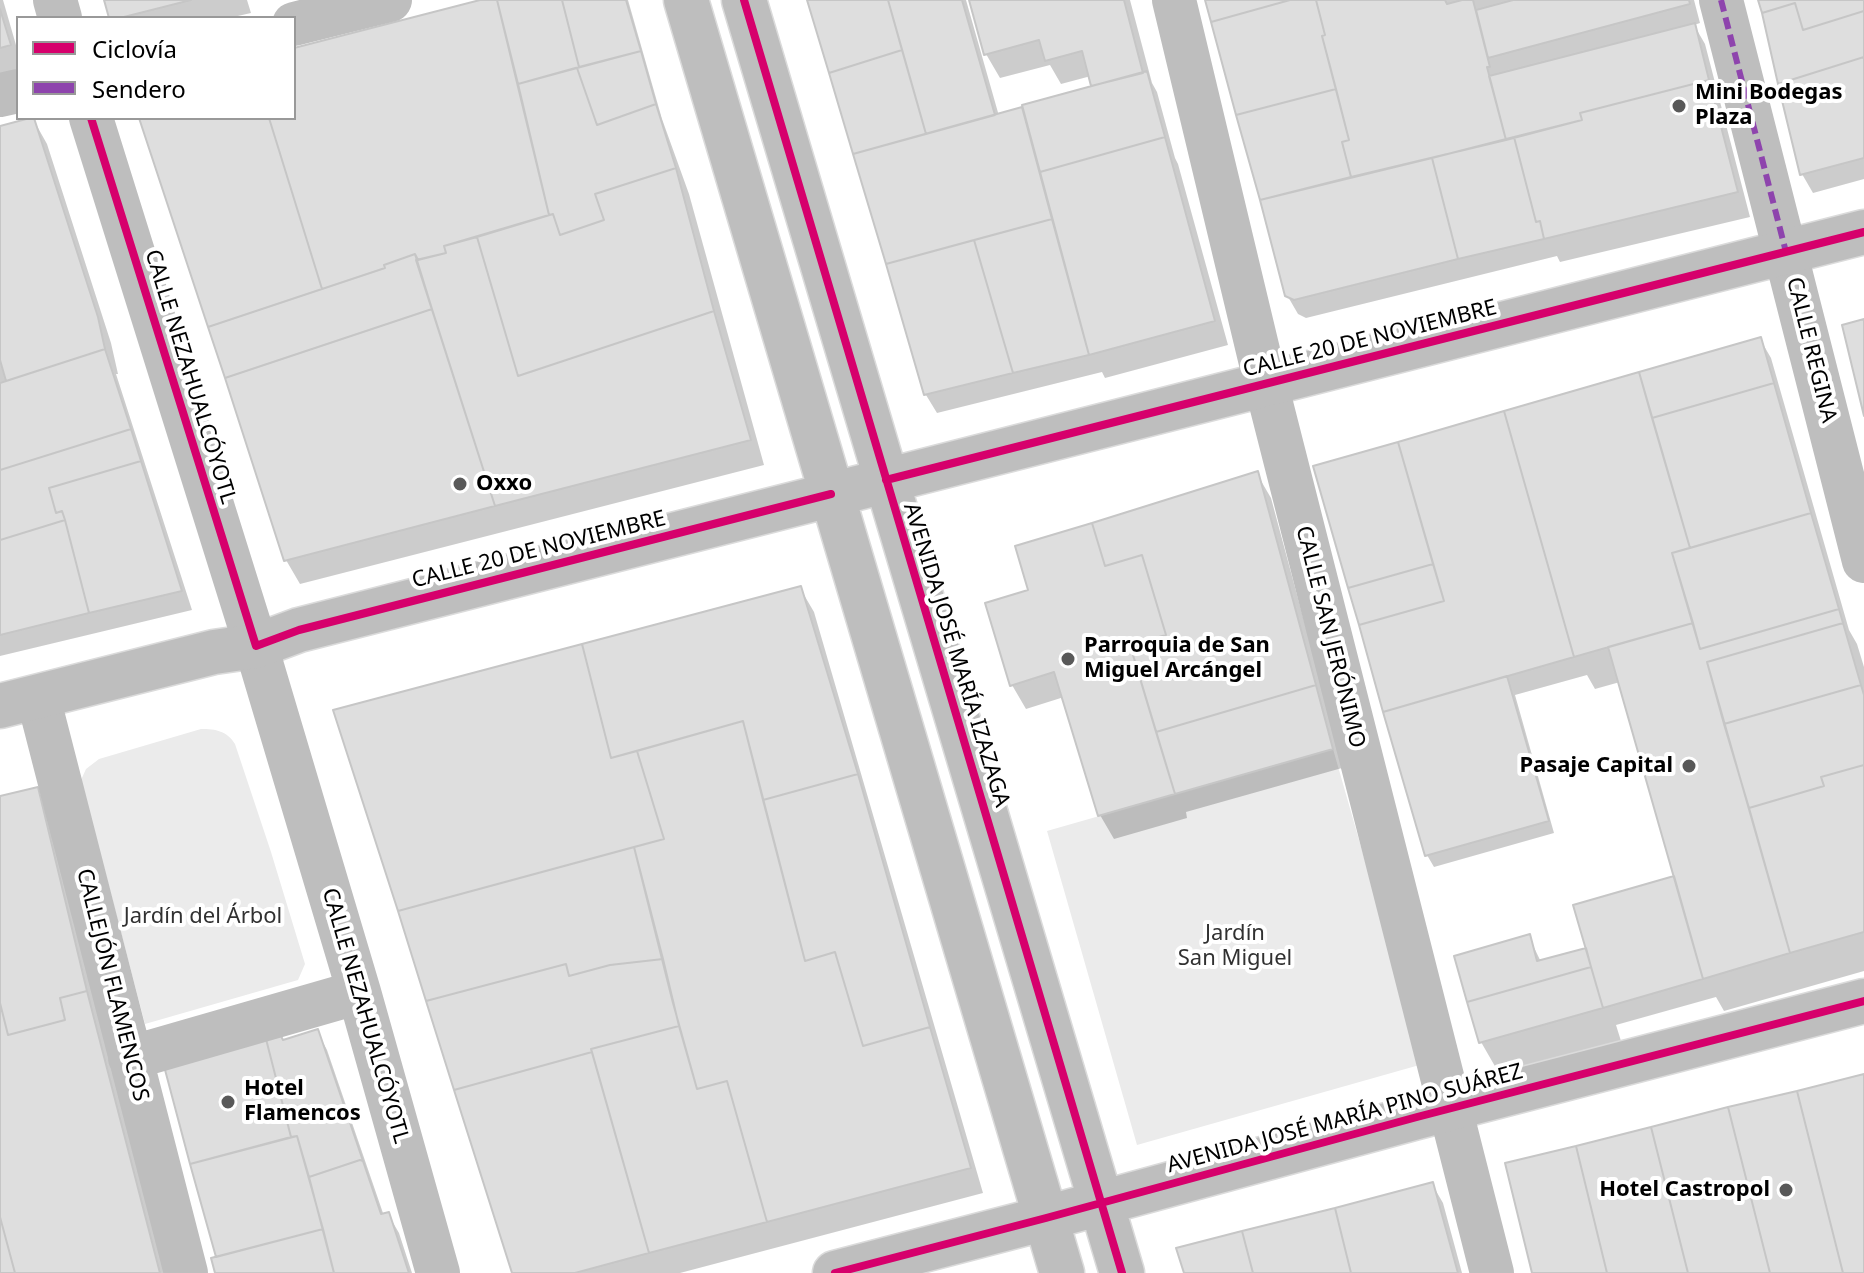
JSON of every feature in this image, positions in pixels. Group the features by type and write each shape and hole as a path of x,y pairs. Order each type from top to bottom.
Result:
{"main road":[{"path":"296,24 390,0"},
{"path":"686,0 1062,1273"},
{"name":"AVENIDA JOSÉ MARÍA IZAZAGA","path":"744,0 1122,1273"},
{"name":"CALLE SAN JERÓNIMO","path":"1174,0 1266,384 1492,1273"},
{"name":"CALLE REGINA","path":"1721,0 1864,561"},
{"name":"CALLE NEZAHUALCÓYOTL","path":"92,120 256,646 359,992 438,1273"},
{"name":"CALLE 20 DE NOVIEMBRE","path":"19,701 214,652 256,646 299,630 1864,232"},
{"name":"CALLEJÓN FLAMENCOS","path":"19,701 130,1058 186,1273"},
{"path":"130,1058 359,992"},
{"name":"AVENIDA JOSÉ MARÍA PINO SUÁREZ","path":"835,1273 1864,1001"}],"green space":[{"name":"Jardín del Árbol","path":"201,729 221,732 235,744 305,964 298,980 145,1024 81,780 86,769 99,759"},
{"name":"Jardín San Miguel","path":"1333,749 1423,1064 1137,1145 1047,831"}],"building":[{"path":"104,0 191,0 128,16 108,16"},
{"path":"480,0 497,0 549,215 444,246 446,253 418,260 415,254 384,265 385,268 322,289 270,120 296,120 296,47"},
{"path":"497,0 562,0 579,67 518,84"},
{"path":"562,0 626,0 641,51 579,67"},
{"path":"807,0 888,0 902,50 829,73"},
{"path":"888,0 962,0 995,115 926,134"},
{"path":"969,0 1124,0 1143,73 1091,86 1082,51 1045,61 1039,40 984,55"},
{"path":"1205,0 1290,0 1211,22"},
{"path":"1290,0 1316,0 1336,89 1236,115 1211,22"},
{"path":"1316,0 1445,0 1447,4 1473,0 1506,140 1351,177 1342,142 1349,140 1322,36 1325,35"},
{"path":"1513,0 1689,0 1690,4 1488,58 1476,10"},
{"path":"1758,0 1864,0 1864,11 1803,30 1795,3 1762,13"},
{"path":"1795,3 1803,30 1864,11 1864,57 1778,84 1762,13"},
{"path":"0,9 11,45 0,48"},
{"path":"1695,23 1709,80 1580,113 1582,120 1506,140 1489,76"},
{"path":"902,50 926,134 853,154 829,73"},
{"path":"641,51 656,104 597,125 577,68"},
{"path":"1864,57 1864,158 1800,175 1778,84"},
{"path":"577,68 597,125 656,104 676,168 595,194 604,220 560,235 553,214 549,215 518,84"},
{"path":"1147,71 1165,137 1040,172 1022,105"},
{"path":"1709,80 1738,192 1544,239 1540,221 1536,222 1514,137 1582,120 1580,113"},
{"path":"1336,89 1349,140 1342,142 1351,177 1260,200 1236,115"},
{"path":"1022,107 1052,219 886,264 853,154"},
{"path":"35,120 98,317 105,349 6,381 0,360 0,126"},
{"path":"140,120 270,120 322,289 208,327"},
{"path":"1165,137 1215,321 1089,355 1040,172"},
{"path":"1514,137 1536,222 1540,221 1544,239 1458,259 1432,158"},
{"path":"1432,158 1458,259 1294,300 1285,296 1260,200"},
{"path":"676,168 714,311 518,376 477,237 553,214 560,235 604,220 595,194"},
{"path":"1052,219 1089,355 1013,373 974,240"},
{"path":"477,237 518,376 714,311 751,440 495,506 416,260 446,253 444,246"},
{"path":"974,240 1013,373 924,395 886,264"},
{"path":"415,254 432,309 225,378 208,327 385,268 384,265"},
{"path":"432,309 495,506 284,561 225,378"},
{"path":"1864,319 1864,416 1842,325"},
{"path":"1761,337 1774,383 1652,418 1639,372"},
{"path":"105,349 131,429 0,470 0,383"},
{"path":"1639,372 1690,548 1672,553 1693,623 1574,657 1504,411"},
{"path":"1774,383 1811,513 1690,548 1652,418"},
{"path":"1504,411 1574,657 1383,712 1359,625 1444,601 1398,442"},
{"path":"131,429 141,461 49,488 56,513 62,511 65,520 0,540 0,470"},
{"path":"1398,442 1433,564 1348,588 1313,466"},
{"path":"141,461 182,591 89,613 65,520 62,511 56,513 49,488"},
{"path":"1258,471 1316,685 1156,732 1130,645 1166,635 1142,555 1105,566 1092,523"},
{"path":"1811,513 1839,609 1700,649 1672,553"},
{"path":"65,520 89,613 0,635 0,540"},
{"name":"Parroquia de San Miguel Arcángel","path":"1092,523 1105,566 1142,555 1166,635 1130,645 1175,794 1098,816 1054,672 1010,686 985,603 1028,590 1015,546"},
{"path":"1433,564 1444,601 1359,625 1348,588"},
{"path":"801,586 858,774 763,800 743,721 611,758 582,644"},
{"name":"Pasaje Capital","path":"1839,609 1843,623 1707,662 1790,953 1703,979 1608,647 1693,623 1700,649"},
{"path":"1843,623 1861,685 1724,724 1707,662"},
{"path":"582,644 611,758 637,751 664,839 398,911 333,710"},
{"path":"1507,676 1549,821 1425,856 1383,712"},
{"path":"1316,685 1333,749 1175,794 1156,732"},
{"path":"1861,685 1864,695 1864,765 1821,777 1824,786 1749,808 1724,724"},
{"path":"743,721 805,961 835,952 863,1046 930,1027 971,1168 767,1222 727,1081 697,1089 634,847 664,839 637,751"},
{"path":"1864,765 1864,932 1790,953 1749,808 1824,786 1821,777"},
{"path":"858,774 930,1027 863,1046 835,952 805,961 763,800"},
{"path":"38,787 87,991 60,998 65,1020 8,1035 0,1003 0,796"},
{"path":"634,847 663,959 610,965 569,976 566,964 426,1001 398,911"},
{"path":"1674,876 1703,979 1603,1008 1573,905"},
{"path":"1530,934 1537,961 1586,948 1591,967 1467,1002 1454,956"},
{"path":"663,959 679,1026 454,1090 426,1001 566,964 569,976 610,965"},
{"path":"1591,967 1603,1008 1479,1043 1467,1002"},
{"path":"87,991 160,1273 15,1273 0,1217 0,1003 8,1035 65,1020 60,998"},
{"path":"679,1026 697,1089 727,1081 767,1222 649,1253 591,1049"},
{"path":"318,1029 363,1161 309,1177 297,1136 291,1137 266,1039 281,1036 283,1040"},
{"name":"Hotel Flamencos","path":"266,1039 291,1137 190,1164 164,1066"},
{"path":"592,1052 649,1253 575,1273 512,1273 454,1090"},
{"path":"1864,1074 1864,1273 1843,1273 1797,1091"},
{"name":"Hotel Castropol","path":"1797,1091 1843,1273 1770,1273 1728,1107"},
{"path":"1728,1107 1770,1273 1688,1273 1651,1127"},
{"path":"1651,1127 1688,1273 1607,1273 1576,1146"},
{"path":"297,1136 323,1229 216,1257 190,1164"},
{"path":"1576,1146 1607,1273 1532,1273 1505,1163"},
{"path":"363,1161 381,1214 389,1212 409,1273 334,1273 309,1177"},
{"path":"1433,1182 1458,1273 1351,1273 1335,1208"},
{"path":"1335,1208 1351,1273 1253,1273 1242,1231"},
{"path":"0,1217 15,1273 0,1273"},
{"path":"323,1229 334,1273 215,1273 211,1258"},
{"path":"1242,1231 1253,1273 1184,1273 1176,1248"}],"marked path":[{"path":"1721,0 1786,252"}],"cycle path":[{"path":"744,0 1122,1273"},
{"path":"92,120 256,646 299,630 831,494"},
{"path":"886,480 1864,232"},
{"path":"835,1273 1864,1001"}],"place":[{"name":"Mini Bodegas Plaza","path":"1679,106"},
{"name":"Oxxo","path":"460,484"},
{"name":"Parroquia de San Miguel Arcángel","path":"1068,659"},
{"name":"Pasaje Capital","path":"1689,766"},
{"name":"Hotel Flamencos","path":"228,1102"},
{"name":"Hotel Castropol","path":"1786,1190"}]}
